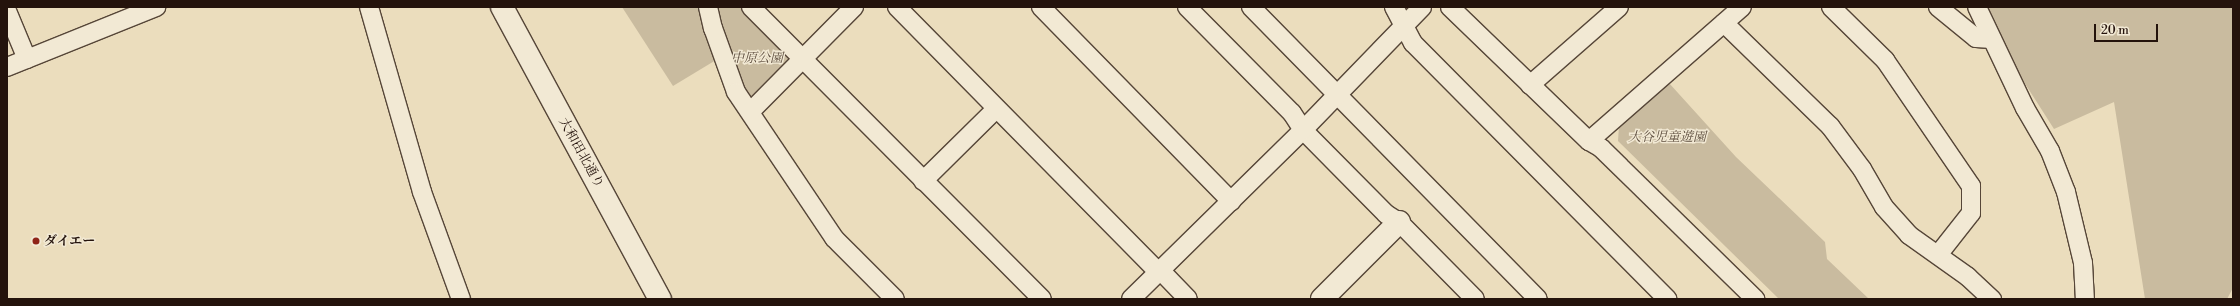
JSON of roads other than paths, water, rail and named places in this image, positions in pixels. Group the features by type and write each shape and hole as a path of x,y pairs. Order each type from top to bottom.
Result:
{"street":[{"path":"369,7 422,192 460,299"},
{"name":"大和田北通り","path":"502,7 660,299"},
{"path":"708,7 713,28 736,92 834,238 895,299"},
{"path":"751,7 1042,299"},
{"path":"750,112 854,7"},
{"path":"897,7 996,109 1188,299"},
{"path":"1041,7 1231,201"},
{"path":"1187,7 1292,112 1303,130 1386,214 1399,222 1474,299"},
{"path":"1251,7 1538,299"},
{"path":"1394,7 1405,25 1413,43 1667,299"},
{"path":"1131,299 1303,130 1422,7"},
{"path":"1450,7 1588,141 1601,148 1755,299"},
{"path":"1530,85 1619,7"},
{"path":"1588,141 1742,7"},
{"path":"1831,7 1885,60 1971,186 1971,213 1938,255"},
{"path":"1938,7 1976,38 1992,39"},
{"path":"1977,7 2025,108 2050,151 2066,192 2083,263 2085,299"},
{"path":"7,67 148,8"},
{"path":"7,11 27,59"},
{"path":"1724,24 1830,126 1862,169 1884,207 1909,235 1968,277 1992,299"},
{"path":"923,181 996,109"},
{"path":"1322,299 1399,222"}],"place":[{"name":"ダイエー","path":"36,241"}],"park label":[{"name":"中原公園","path":"757,58"},
{"name":"大谷児童遊園","path":"1667,137"}]}
